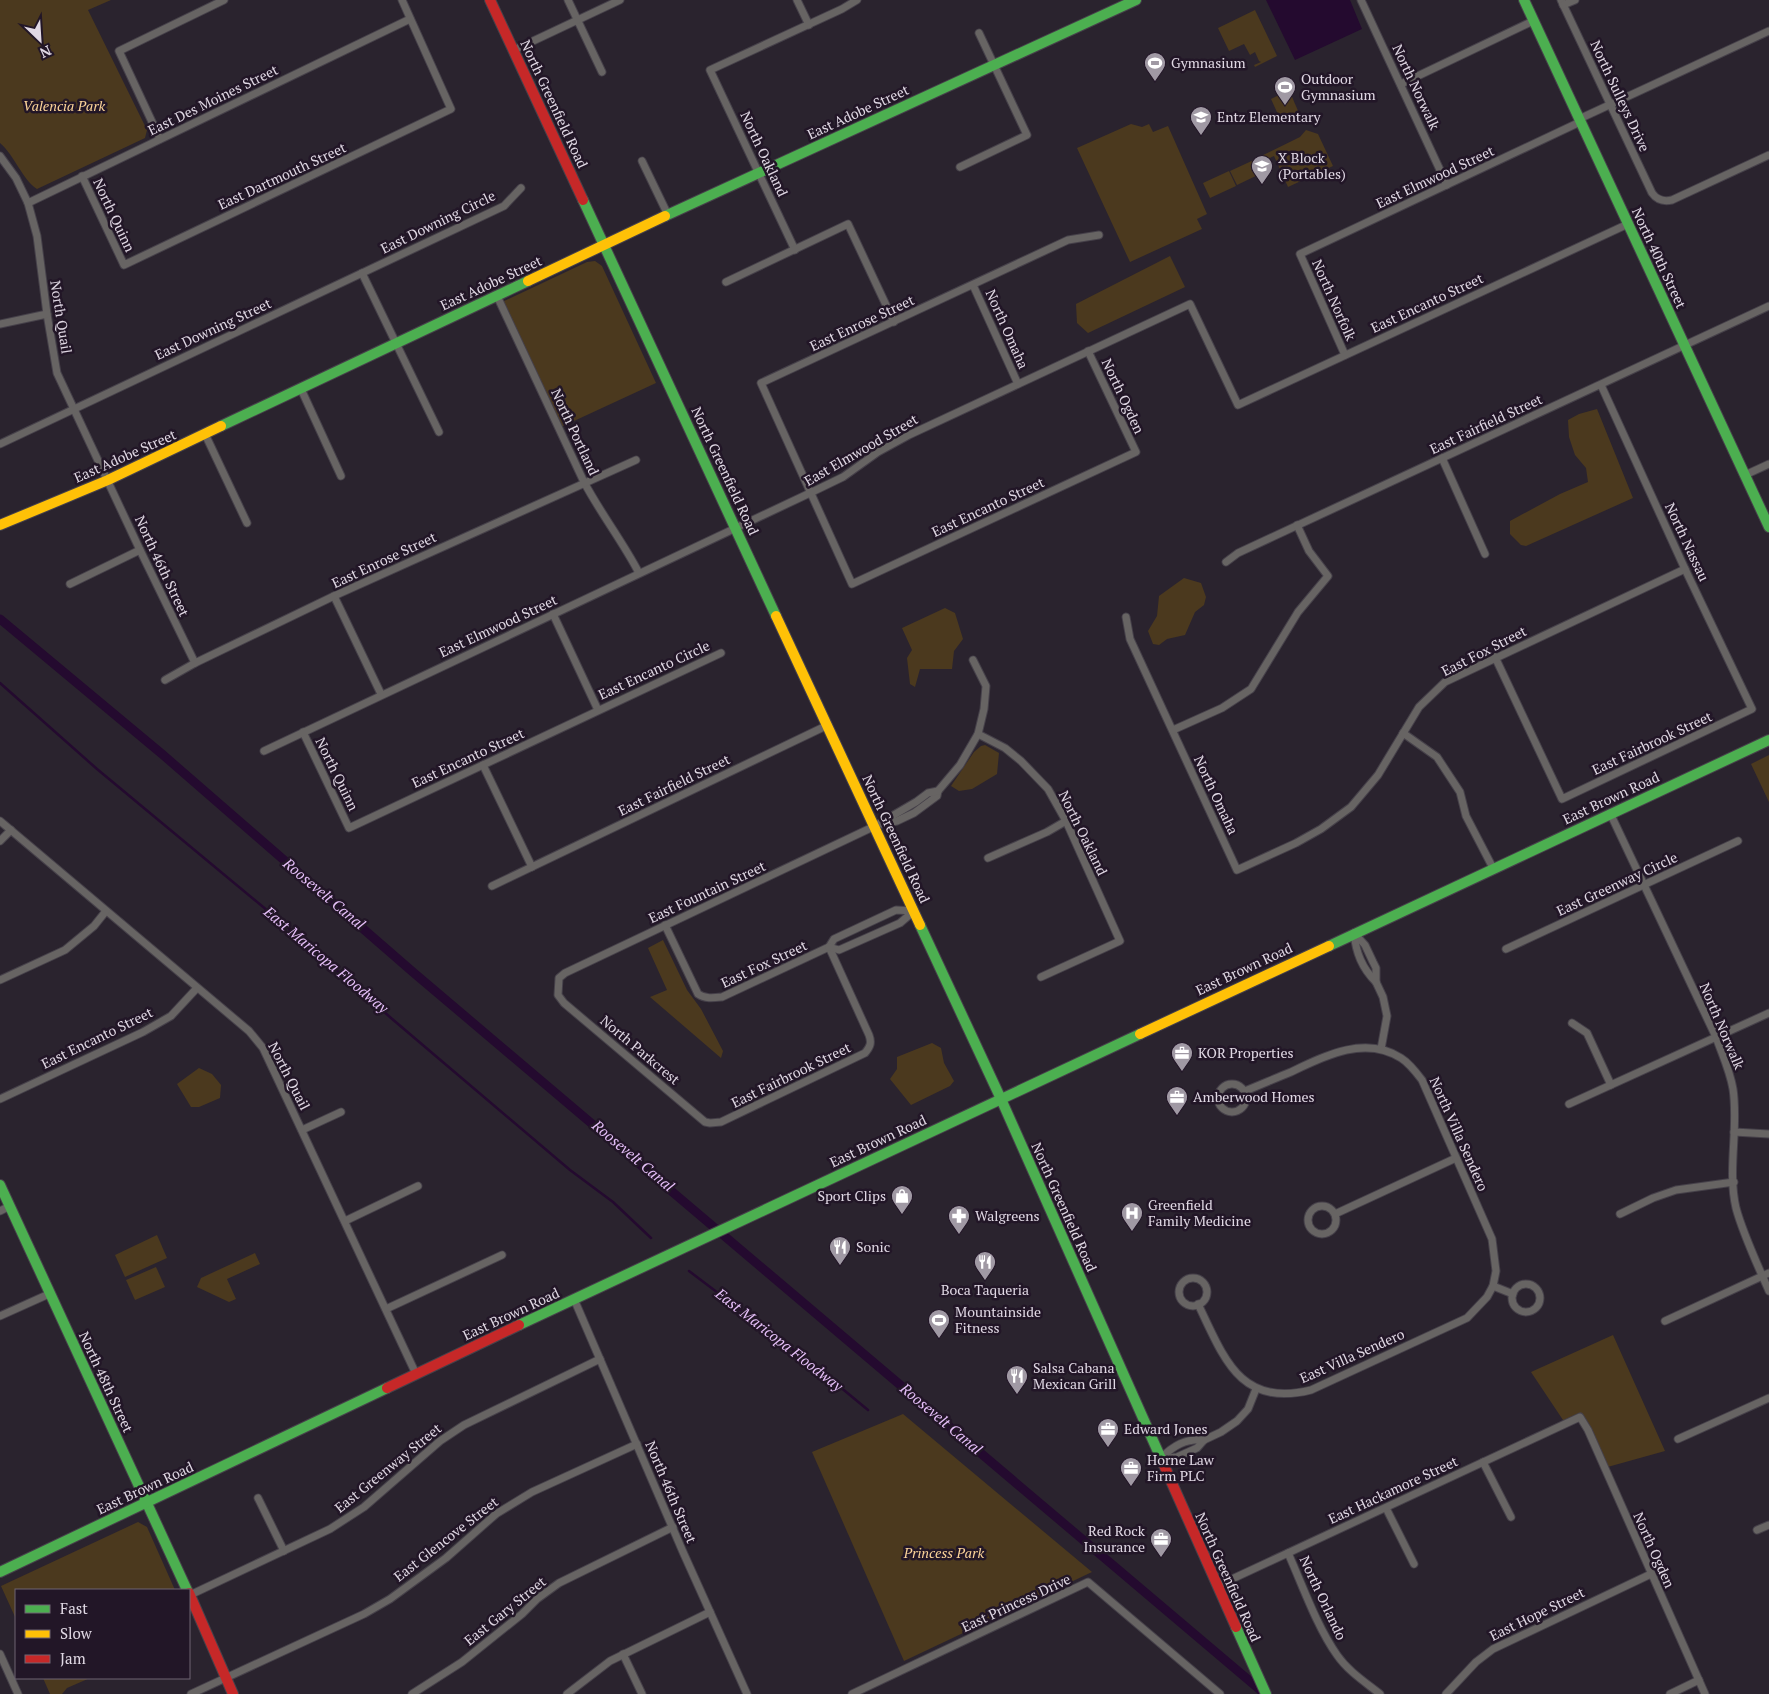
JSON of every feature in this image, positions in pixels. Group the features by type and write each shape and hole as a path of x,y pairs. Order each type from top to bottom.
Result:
{"main road":[{"name":"North Greenfield Road","path":"490,0 1001,1099 1266,1694"},
{"name":"East Adobe Street","path":"0,525 108,480 668,215 1136,0"},
{"name":"North 40th Street","path":"1524,0 1769,527"},
{"name":"East Brown Road","path":"0,1572 724,1228 1769,740"},
{"name":"North 48th Street","path":"0,1185 187,1589"},
{"name":"North 48th Street","path":"190,1595 233,1694"}],"street":[{"path":"160,139 118,51 224,0"},
{"path":"402,0 410,19"},
{"path":"568,0 602,72"},
{"path":"514,50 620,0"},
{"path":"797,0 808,25 857,0"},
{"name":"North Norwalk","path":"1361,0 1447,186"},
{"path":"1562,3 1575,0"},
{"name":"North Sulleys Drive","path":"1562,3 1652,193 1659,200 1672,200 1769,155"},
{"name":"East Dartmouth Street","path":"124,265 451,109 410,19"},
{"name":"East Des Moines Street","path":"28,203 410,19"},
{"path":"1401,84 1533,21"},
{"name":"North Oakland","path":"795,250 710,70 808,25"},
{"name":"East Elmwood Street","path":"1300,254 1447,186 1611,104 1769,31"},
{"path":"960,167 1028,135 979,33"},
{"name":"North Quail","path":"0,156 16,178 28,203 37,236 57,373 108,480"},
{"path":"642,161 668,215"},
{"name":"North Quinn","path":"82,176 124,265"},
{"name":"East Downing Circle","path":"362,273 504,206 521,188"},
{"path":"726,282 848,224 894,322"},
{"name":"East Encanto Street","path":"1238,405 1628,224"},
{"name":"East Enrose Street","path":"810,493 762,383 1068,240 1099,235"},
{"name":"North Norfolk","path":"1300,254 1345,356"},
{"path":"362,273 439,432"},
{"name":"East Downing Street","path":"75,408 362,273"},
{"name":"North Omaha","path":"973,285 1018,384"},
{"name":"North Portland","path":"497,296 584,482 598,508 625,546 639,573"},
{"name":"East Elmwood Street","path":"264,751 844,477 878,452 909,435 1190,304 1238,405"},
{"name":"East Fairfield Street","path":"1226,562 1238,553 1297,525 1769,306"},
{"path":"0,324 47,314"},
{"name":"North Ogden","path":"1088,351 1136,452"},
{"name":"North Nassau","path":"1600,384 1752,709"},
{"path":"301,389 341,476"},
{"path":"0,444 75,408"},
{"path":"205,434 246,523"},
{"name":"East Encanto Street","path":"810,493 852,584 1136,452"},
{"path":"1442,458 1485,554"},
{"name":"East Enrose Street","path":"165,680 195,663 334,596 636,460"},
{"path":"1745,475 1769,464"},
{"name":"North 46th Street","path":"108,480 195,663"},
{"path":"1173,730 1222,708 1251,689 1298,612 1328,576 1309,551 1297,525"},
{"path":"70,584 140,550"},
{"name":"East Fox Street","path":"1237,870 1296,843 1321,829 1351,807 1378,774 1419,707 1445,682 1685,569"},
{"path":"334,596 382,694"},
{"path":"553,614 598,710"},
{"name":"North Omaha","path":"1126,616 1130,639 1237,870"},
{"name":"East Encanto Circle","path":"598,710 721,653"},
{"name":"East Fairbrook Street","path":"1495,657 1562,798 1752,709"},
{"name":"East Fountain Street","path":"875,826 896,821 922,808 936,796 960,765 978,734 984,709 986,686 973,660"},
{"name":"East Encanto Street","path":"349,828 598,710"},
{"name":"East Fairfield Street","path":"492,886 828,725"},
{"name":"North Quinn","path":"303,732 349,828"},
{"path":"1403,733 1437,757 1460,792 1466,816 1493,868"},
{"name":"North Oakland","path":"978,734 1005,748 1021,761 1048,789 1066,821 1120,941 1041,977"},
{"path":"482,765 532,867"},
{"name":"East Fountain Street","path":"558,987 559,978 565,973 875,826 928,793 938,791"},
{"path":"916,802 922,808"},
{"name":"North Norwalk","path":"1610,813 1716,1037 1729,1071 1733,1088 1736,1208 1766,1275 1769,1290"},
{"name":"North Quail","path":"0,821 249,1032 263,1048 416,1374"},
{"path":"988,858 1066,821"},
{"path":"0,842 11,830"},
{"name":"East Greenway Circle","path":"1506,949 1738,841"},
{"name":"East Fox Street","path":"665,925 698,994 708,998 722,997 829,947 834,939 896,910 914,911"},
{"path":"0,980 65,950 94,926 106,911"},
{"name":"East Fox Street","path":"829,947 839,950 856,943 900,923 914,911"},
{"path":"850,931 856,943"},
{"path":"1245,1091 1327,1055 1352,1048 1381,1049 1387,1016 1383,997 1376,982 1366,973 1355,949 1354,933"},
{"name":"East Fairbrook Street","path":"716,1123 865,1053 869,1047 871,1041 829,947"},
{"name":"North Parkcrest","path":"558,987 558,995 564,1003 705,1122 716,1123"},
{"name":"East Encanto Street","path":"0,1099 143,1032 171,1016 197,988"},
{"path":"1569,1104 1769,1013"},
{"path":"1572,1023 1587,1034 1611,1085"},
{"name":"North Villa Sendero","path":"1381,1049 1400,1058 1422,1080 1492,1240 1496,1271 1493,1286"},
{"path":"1229,1084 1238,1085 1245,1091 1246,1101 1242,1109 1237,1112 1228,1112 1218,1102 1219,1093 1229,1084"},
{"path":"302,1130 341,1112"},
{"path":"1734,1132 1769,1134"},
{"path":"1334,1214 1456,1158"},
{"path":"1620,1214 1653,1198 1676,1190 1734,1182"},
{"path":"345,1221 418,1186"},
{"path":"0,1211 10,1206"},
{"path":"1320,1206 1329,1208 1334,1214 1335,1224 1330,1232 1326,1234 1316,1233 1309,1226 1310,1213 1320,1206"},
{"path":"386,1310 502,1254"},
{"path":"1665,1321 1766,1275"},
{"path":"1522,1285 1531,1285 1540,1294 1539,1304 1533,1310 1524,1312 1513,1303 1513,1294 1522,1285"},
{"path":"1493,1286 1513,1294"},
{"name":"East Villa Sendero","path":"1256,1389 1282,1394 1312,1390 1467,1318 1487,1297 1493,1286"},
{"path":"0,1316 50,1294"},
{"name":"North 46th Street","path":"574,1299 747,1694"},
{"path":"1160,1459 1173,1447 1193,1439 1204,1440 1221,1432 1237,1421 1248,1409 1256,1389 1230,1366 1223,1356 1198,1304"},
{"name":"East Greenway Street","path":"190,1593 330,1529 364,1507 440,1442 464,1425 600,1359"},
{"path":"1678,1439 1769,1398"},
{"name":"North Ogden","path":"1580,1417 1588,1430 1705,1694"},
{"name":"East Hackamore Street","path":"1217,1586 1580,1417"},
{"name":"East Glencove Street","path":"191,1694 355,1618 383,1603 446,1558 496,1514 532,1492 637,1444"},
{"path":"1483,1462 1511,1517"},
{"path":"258,1498 284,1551"},
{"path":"1386,1508 1414,1564"},
{"path":"1757,1530 1769,1525"},
{"name":"East Gary Street","path":"412,1694 462,1662 559,1583 673,1527"},
{"name":"North Orlando","path":"1288,1553 1325,1636 1337,1655 1351,1670 1380,1694"},
{"name":"East Hope Street","path":"1446,1694 1476,1662 1493,1649 1651,1574"},
{"name":"East Princess Drive","path":"852,1694 1088,1582 1220,1694"},
{"path":"568,1694 594,1672 623,1654 710,1612"},
{"path":"0,1654 3,1670 18,1694"},
{"path":"623,1654 642,1694"},
{"path":"1670,1694 1699,1680"}],"green space":[{"name":"Valencia Park","path":"0,0 111,0 88,10 147,130 145,138 37,189 32,185 0,143"},
{"path":"1255,10 1277,56 1255,67 1254,65 1261,62 1255,52 1250,55 1244,44 1229,51 1218,28"},
{"name":"Outdoor Gymnasium","path":"1289,90 1299,113 1281,121 1271,99"},
{"path":"1131,124 1142,127 1149,124 1153,132 1168,126 1207,214 1197,219 1202,229 1130,262 1077,148"},
{"path":"1306,130 1318,134 1333,166 1288,187 1274,156 1261,162 1259,157 1300,137"},
{"path":"1256,159 1262,173 1237,185 1230,171"},
{"path":"1229,171 1236,186 1210,198 1203,183"},
{"path":"1170,256 1185,287 1088,333 1077,323 1076,304"},
{"path":"595,261 602,266 656,383 561,427 502,302 587,262"},
{"path":"1597,409 1633,498 1526,546 1521,545 1510,534 1510,521 1560,494 1588,482 1586,468 1575,455 1569,437 1568,420 1579,414"},
{"path":"1184,578 1201,583 1206,597 1204,605 1195,612 1185,635 1167,639 1159,645 1153,644 1148,631 1157,616 1159,596"},
{"path":"945,608 955,613 963,639 954,651 952,669 920,669 915,687 910,684 907,658 912,650 902,628"},
{"path":"985,745 999,753 997,774 972,789 959,791 951,786 974,752"},
{"path":"1769,755 1769,802 1751,764"},
{"path":"663,940 687,990 701,1009 723,1051 721,1058 650,997 667,990 648,948"},
{"path":"932,1043 941,1048 944,1063 954,1081 950,1086 911,1105 890,1079 897,1069 897,1057"},
{"path":"199,1068 212,1074 221,1085 220,1098 199,1107 191,1107 177,1084"},
{"path":"157,1235 167,1258 125,1277 115,1255"},
{"path":"255,1253 260,1264 227,1279 236,1299 229,1302 197,1287 201,1278"},
{"path":"156,1267 165,1287 135,1300 126,1280"},
{"path":"1613,1335 1665,1451 1604,1468 1580,1418 1565,1423 1531,1372"},
{"name":"Princess Park","path":"903,1414 1092,1572 904,1661 812,1452"},
{"path":"138,1522 147,1527 175,1589 15,1589 15,1617 1,1586"},
{"path":"43,1679 88,1679 67,1688 62,1694 50,1694"}],"shaded area":[{"path":"1266,0 1350,0 1362,29 1295,60"}],"waterway":[{"name":"Roosevelt Canal","path":"0,619 162,754 414,973 1265,1694"},
{"name":"East Maricopa Floodway","path":"0,683 97,769 292,931 570,1170 613,1202 651,1238"},
{"name":"East Maricopa Floodway","path":"689,1271 816,1367 868,1410"}],"traffic: fast":[{"path":"665,216 1136,0"},
{"path":"1524,0 1769,527"},
{"path":"583,200 776,616"},
{"path":"221,426 528,281"},
{"path":"1329,946 1769,740"},
{"path":"920,925 1001,1099 1163,1463"},
{"path":"519,1325 1140,1034"},
{"path":"0,1185 187,1589"},
{"path":"0,1572 387,1388"},
{"path":"1236,1627 1266,1694"}],"traffic: slow":[{"path":"528,281 665,216"},
{"path":"0,525 108,480 221,426"},
{"path":"776,616 920,925"},
{"path":"1140,1034 1329,946"}],"traffic: jam":[{"path":"490,0 583,200"},
{"path":"387,1388 519,1325"},
{"path":"1163,1463 1236,1627"},
{"path":"190,1595 233,1694"}],"place":[{"name":"Gymnasium","path":"1155,82"},
{"name":"Outdoor Gymnasium","path":"1285,106"},
{"name":"Entz Elementary","path":"1201,136"},
{"name":"X Block (Portables)","path":"1262,185"},
{"name":"KOR Properties","path":"1182,1072"},
{"name":"Amberwood Homes","path":"1177,1116"},
{"name":"Sport Clips","path":"902,1215"},
{"name":"Greenfield Family Medicine","path":"1132,1232"},
{"name":"Walgreens","path":"959,1235"},
{"name":"Sonic","path":"840,1266"},
{"name":"Boca Taqueria","path":"985,1281"},
{"name":"Mountainside Fitness","path":"939,1339"},
{"name":"Salsa Cabana Mexican Grill","path":"1017,1395"},
{"name":"Edward Jones","path":"1108,1448"},
{"name":"Horne Law Firm PLC","path":"1131,1487"},
{"name":"Red Rock Insurance","path":"1161,1558"}]}
